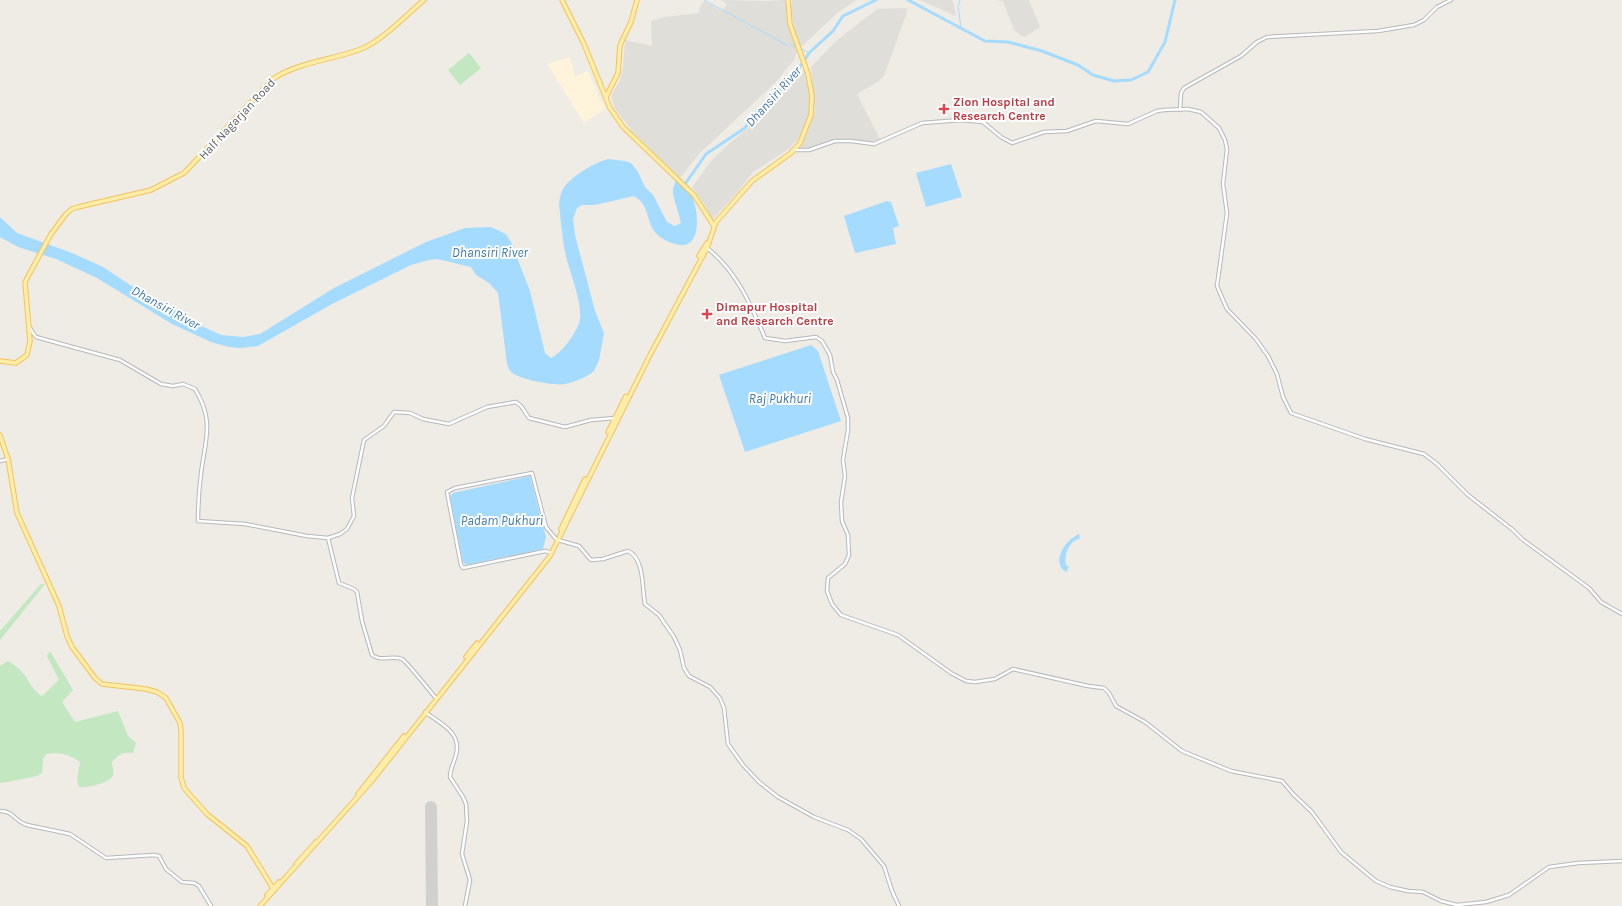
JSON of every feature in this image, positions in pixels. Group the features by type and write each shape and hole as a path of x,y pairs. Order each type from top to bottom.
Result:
{"main road":[{"name":"Half Nagarjan Road","path":"0,361 16,363 27,355 30,340 24,284 51,234 72,209 151,190 184,173 273,79 290,71 363,48 378,38 424,0"},
{"path":"260,906 370,782 551,552 636,381 708,248 714,224 693,193 623,127 610,108 562,0"},
{"path":"606,97 618,73 620,45 631,22 637,0"},
{"path":"557,540 615,418 706,245 714,224 749,181 793,150 806,130 812,106 808,74 790,24 788,0"},
{"path":"602,88 611,86"},
{"path":"0,435 8,459 17,513 60,606 67,638 72,647 95,678 102,684 146,689 157,692 166,698 180,724 181,772 184,788 207,814 247,846 274,890"},
{"path":"374,777 435,697 551,552"},
{"path":"257,906 274,890"}],"street":[{"path":"1180,110 1181,94 1184,88 1241,56 1257,42 1267,37 1378,31 1414,25 1424,20 1437,7 1450,0"},
{"path":"793,150 809,150 835,141 851,141 874,144 911,129 917,124 926,122 977,121 989,126 1001,137 1012,142 1044,132 1071,130 1099,120 1128,124 1157,111 1197,111 1205,115 1219,128 1225,140 1227,154 1223,184 1227,217 1217,286 1228,309 1256,339 1268,356 1279,379 1283,397 1291,413 1365,439 1419,452 1430,458 1468,495 1522,539 1587,587 1601,602 1622,614"},
{"path":"708,248 724,261 730,270 756,317 765,338 785,341 816,337 822,341 827,349 832,372 837,380 848,418 848,430 843,460 845,476 841,502 842,521 848,535 849,555 847,561 829,576 826,586 830,600 838,613 898,635 951,673 966,681 972,682 995,679 1013,669 1088,686 1100,686 1107,690 1116,706 1145,722 1182,751 1239,774 1282,781 1294,795 1312,811 1342,852 1376,881 1384,885 1408,891 1423,892 1447,903 1462,905 1486,902 1499,897 1507,896 1549,867 1578,863 1622,861"},
{"path":"28,324 32,334 36,337 120,360 161,384 183,384 195,390 206,413 208,426 201,474 198,521 245,524 300,535 328,538 345,531 354,517 352,498 364,440 384,426 393,412 410,413 423,419 449,424 487,407 516,402 530,418 562,427 591,420 615,418"},
{"path":"0,461 8,459"},
{"path":"551,552 545,551 463,568 461,565 447,492 455,488 532,473 546,527 557,540 578,546 591,560 630,552 636,560 644,582 645,604 659,615 674,639 681,655 684,668 689,676 710,687 720,698 724,708 728,744 743,765 758,782 778,797 814,817 848,830 861,838 884,866 892,891 900,906"},
{"path":"328,538 339,583 354,589 357,592 363,623 372,655 379,659 395,657 406,662 435,697"},
{"path":"425,712 455,735 458,742 450,777 463,797 467,814 462,858 470,878 465,906"},
{"path":"0,811 12,814 21,823 27,825 70,834 106,858 159,856 166,869 182,882 194,883 199,886 211,906"}],"shaded area":[{"path":"720,0 786,0 788,24 797,52 794,60 775,83 700,153 680,178 634,133 615,109 611,96 620,80 623,67 625,40 652,46 651,21 665,17 699,13 699,8 704,1 722,11 727,4"},
{"path":"792,0 857,0 837,13 801,47 794,28 791,8"},
{"path":"920,0 951,0 953,1 956,16"},
{"path":"994,0 1029,0 1040,27 1025,37 1021,36 1014,30 1003,1"},
{"path":"877,9 908,9 884,76 879,81 857,94 880,139 871,142 835,140 814,148 800,149 815,111 811,67 836,41"},
{"path":"570,57 575,76 588,71 601,101 606,108 584,123 547,64"},
{"path":"804,70 809,88 810,111 804,129 797,141 787,150 753,172 736,194 712,220 705,205 692,187 711,161 731,142 762,117"}],"green space":[{"path":"469,53 481,68 460,85 448,70"},
{"path":"41,584 45,584 0,640 0,631"},
{"path":"50,651 73,690 62,702 75,722 118,711 128,736 136,743 133,753 121,754 112,762 113,775 103,783 87,787 79,787 77,780 80,762 68,755 55,753 46,754 43,759 42,773 37,776 2,783 0,782 0,666 8,661 14,665 24,674 33,688 42,696 59,680 47,656"}],"water":[{"name":"Dhansiri River","path":"608,159 631,163 638,172 645,187 653,195 667,222 675,226 681,223 673,194 676,180 690,193 693,199 696,208 697,227 691,242 684,245 675,244 664,239 656,234 645,207 641,201 634,196 595,205 582,205 577,208 573,219 575,235 595,311 604,333 599,360 594,371 581,379 565,384 554,384 531,380 518,376 510,371 507,364 498,293 489,283 476,275 471,267 437,259 411,265 332,304 258,346 240,348 229,347 211,342 172,324 97,278 56,259 18,247 0,237 0,217 17,233 72,253 103,267 171,312 221,335 243,337 260,334 334,288 426,242 465,228 491,227 506,234 511,242 530,291 545,353 551,358 560,352 569,341 579,324 580,319 578,296 568,263 564,243 559,204 561,194 565,186 579,173"},
{"path":"951,164 962,197 926,207 916,173"},
{"path":"887,201 891,202 899,226 893,228 896,244 855,253 844,216"},
{"name":"Raj Pukhuri","path":"811,345 818,351 841,421 745,452 719,375"},
{"name":"Padam Pukhuri","path":"530,476 546,537 543,549 466,565 463,562 450,496 453,493"},
{"path":"1079,534 1080,539 1073,542 1068,549 1066,565 1069,567 1066,572 1061,568 1059,563 1062,551 1069,541"}],"waterway":[{"path":"704,0 787,45"},
{"name":"Dhansiri River","path":"683,187 706,154 745,128 755,113 790,81 810,52 833,31 843,16 876,0"},
{"name":"Dhansiri River","path":"908,0 985,41 1008,42 1042,51 1078,65 1093,75 1114,81 1131,80 1148,72 1165,42 1175,0"},
{"path":"960,0 958,6 961,27"},
{"path":"790,45 797,47"},
{"path":"800,48 809,53"},
{"name":"Dhansiri River","path":"159,305 183,315 195,324"}],"runway":[{"path":"431,807 432,906"}],"place":[{"name":"Zion Hospital and Research Centre","path":"944,109"},
{"name":"Dimapur Hospital and Research Centre","path":"707,314"}]}
